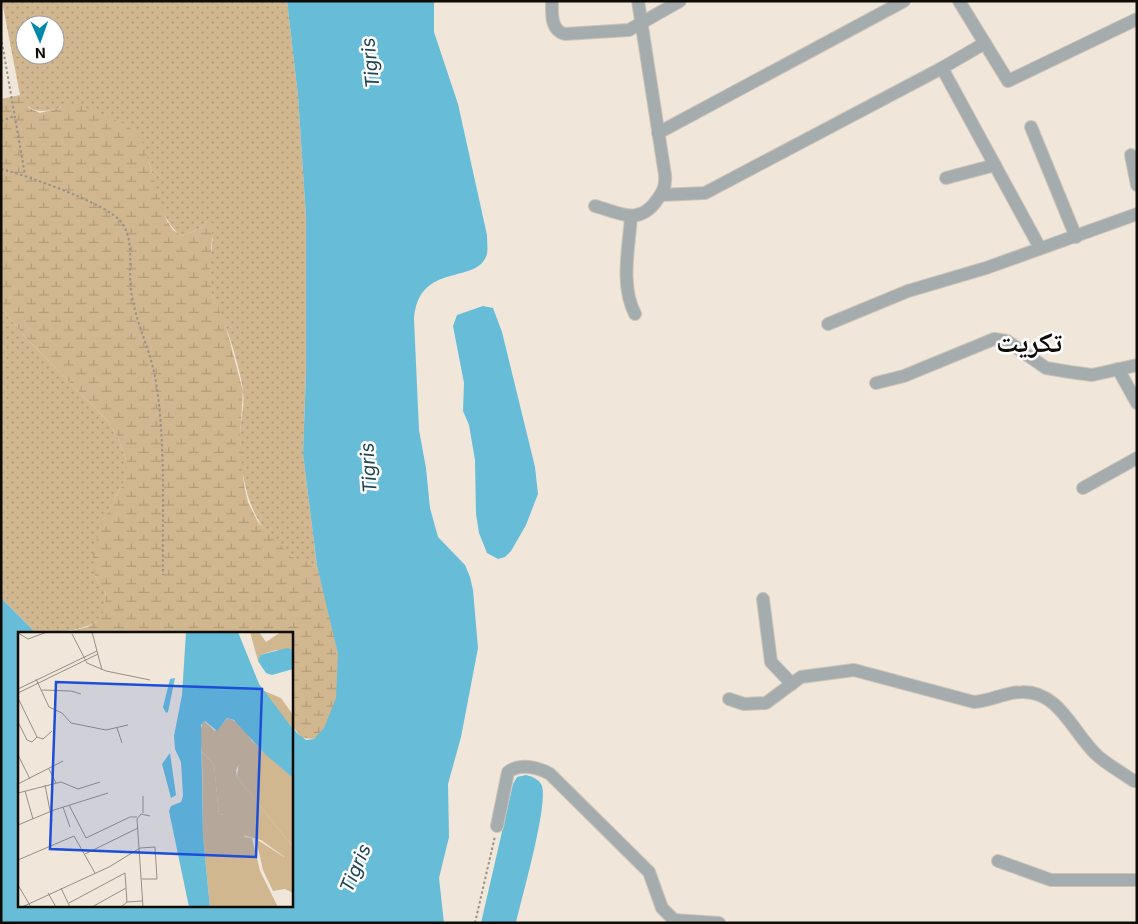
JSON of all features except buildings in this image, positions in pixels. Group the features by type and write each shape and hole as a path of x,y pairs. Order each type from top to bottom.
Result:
{"street":[{"path":"552,1 553,22 560,33 565,34 629,30 641,25 680,1"},
{"path":"594,206 631,216 648,212 661,195 666,182 638,1"},
{"path":"658,134 904,1"},
{"path":"959,1 1008,81 1137,19"},
{"path":"661,195 704,193 942,68 985,43"},
{"path":"942,68 1040,248"},
{"path":"1031,127 1076,237"},
{"path":"1131,155 1137,185"},
{"path":"946,178 995,165"},
{"path":"828,324 908,292 986,268 1137,214"},
{"path":"631,216 627,283 628,300 635,314"},
{"path":"876,383 904,376 994,339 1007,341 1046,368 1092,375 1137,365"},
{"path":"1118,369 1137,403"},
{"path":"1084,488 1137,458"},
{"path":"763,599 772,662 792,684"},
{"path":"730,700 744,704 766,703 801,677 854,670 974,702 988,702 1005,694 1024,692 1057,705 1082,740 1099,757 1134,781 1137,780"},
{"path":"497,826 508,772 522,767 541,769 550,774 649,872 662,908 669,916 674,920 719,923"},
{"path":"998,861 1051,880 1137,880"}],"path":[{"path":"1,37 25,176"},
{"path":"1,121 15,116"},
{"path":"1,169 25,176 102,208 122,222 129,245 131,290 155,379 160,412 163,575"},
{"path":"475,923 497,826"}],"green space":[{"path":"2,1 287,1 298,96 306,217 306,372 303,454 317,566 295,558 278,545 266,532 251,504 246,488 241,455 242,385 229,337 210,288 208,275 212,236 207,221 201,228 182,236 175,230 164,213 149,162 62,107 38,111 24,102 20,95"},
{"path":"20,95 29,108 40,113 62,107 81,106 127,125 142,140 167,221 173,230 182,236 201,228 207,221 213,223 209,282 213,297 225,323 243,391 240,437 244,485 248,502 258,522 293,557 317,566 336,642 339,675 336,700 328,723 314,739 302,738 292,725 292,632 66,632 87,627 97,621 105,610 106,594 94,574 93,551 103,520 127,476 127,462 118,438 107,420 27,339 1,308 1,99"},
{"path":"1,308 27,339 107,420 118,438 127,462 127,476 103,520 94,574 106,595 107,607 102,616 94,623 83,628 57,632 35,632 1,598"}],"water":[{"name":"Tigris","path":"287,1 434,1 434,32 458,104 487,235 487,254 481,264 437,281 426,288 418,301 414,319 419,430 426,468 430,508 438,537 465,565 470,577 473,590 478,648 461,737 448,784 449,837 439,878 444,923 1,923 1,598 35,632 18,632 18,906 292,906 292,726 297,733 306,740 314,739 324,728 336,698 338,654 317,566 303,454 306,372 306,217 298,96"},
{"path":"483,306 493,308 502,332 535,467 538,494 526,525 511,551 505,557 498,559 487,553 479,533 476,514 475,460 469,425 463,411 464,383 453,326 457,315"},
{"path":"526,775 539,782 542,786 543,797 538,831 516,923 481,923 513,784 517,777"}],"district":[{"name":"تكريت","path":"1029,342"}]}
